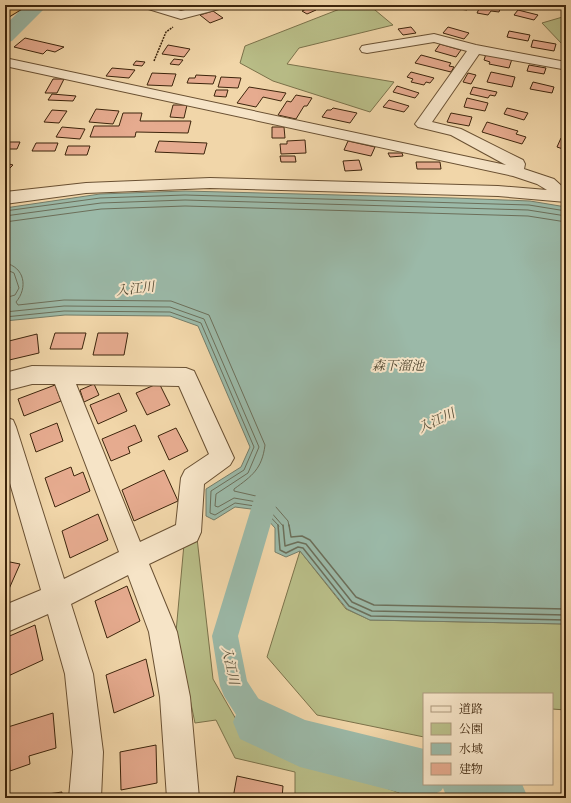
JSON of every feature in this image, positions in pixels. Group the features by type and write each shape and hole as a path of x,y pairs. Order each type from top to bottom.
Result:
{"highway":[{"path":"5,15 22,5"}],"street":[{"path":"149,5 181,15 219,5"},
{"path":"367,49 434,38 475,48 562,65"},
{"path":"475,48 423,124 456,132 491,149 517,164 516,172"},
{"path":"5,62 516,172 550,183 558,189 564,197"},
{"path":"5,198 86,188 151,184 210,183 483,191 564,197"},
{"path":"5,382 32,375 186,377 222,458 193,478 188,532 56,597 5,619"},
{"path":"62,375 163,632 175,697 184,781 183,798"},
{"path":"5,427 79,674 88,752 85,798"}],"path":[{"path":"154,61 166,32 181,21 181,15"}],"green space":[{"path":"350,5 369,5 393,25 299,48 287,64 394,82 370,112 273,81 240,63 245,46"},
{"path":"566,16 566,44 562,44 542,23"},
{"path":"197,538 213,679 245,735 413,798 295,798 295,772 235,758 216,720 195,723 176,632 184,544"},
{"path":"300,551 346,609 370,620 566,624 566,710 553,709 553,693 423,693 423,737 317,715 267,657"}],"water":[{"name":"森下溜池","path":"185,191 530,201 566,207 566,624 370,620 347,609 300,551 286,557 275,552 275,528 259,510 235,507 214,520 206,516 206,489 241,467 250,447 198,326 170,316 65,315 5,321 5,289 10,288 5,273 5,208 100,194"}],"building":[{"path":"460,5 468,5 467,10 459,9"},
{"path":"481,5 500,9 499,12 491,11 488,15 477,13"},
{"path":"311,7 316,10 307,14 302,11"},
{"path":"518,10 538,15 534,20 514,15"},
{"path":"213,11 223,18 210,23 200,15"},
{"path":"411,27 416,33 403,35 398,29"},
{"path":"448,27 469,33 464,39 443,33"},
{"path":"509,31 530,35 528,41 507,37"},
{"path":"25,38 64,47 55,52 47,50 43,54 14,47"},
{"path":"533,40 556,44 554,51 531,47"},
{"path":"440,44 461,50 456,57 435,51"},
{"path":"168,45 190,49 184,57 162,54"},
{"path":"486,54 512,59 509,68 489,64 490,62 484,60"},
{"path":"421,55 451,63 449,66 454,67 451,72 415,63"},
{"path":"174,59 183,60 179,65 170,64"},
{"path":"136,61 145,62 142,66 133,65"},
{"path":"529,65 546,68 544,74 527,71"},
{"path":"112,68 135,70 129,78 106,76"},
{"path":"411,72 434,78 430,83 426,82 424,85 411,82 413,79 407,77"},
{"path":"491,72 515,77 512,87 487,82"},
{"path":"152,73 176,74 172,86 147,85"},
{"path":"468,73 476,75 471,84 463,82"},
{"path":"196,75 216,76 213,84 187,83 189,78 195,78"},
{"path":"221,77 241,78 238,88 218,87"},
{"path":"53,79 64,79 57,93 45,93"},
{"path":"533,82 554,87 552,93 530,89"},
{"path":"397,86 419,93 415,98 393,92"},
{"path":"249,87 286,93 281,101 263,97 256,107 237,103"},
{"path":"473,87 497,92 495,96 490,95 488,98 470,94"},
{"path":"216,90 228,90 226,97 214,96"},
{"path":"52,94 76,96 73,101 48,100"},
{"path":"296,95 312,98 307,106 304,106 296,119 278,115 287,101 291,102"},
{"path":"467,98 488,103 485,111 464,107"},
{"path":"389,100 409,106 404,112 383,107"},
{"path":"173,105 187,105 184,118 170,117"},
{"path":"333,108 357,113 350,123 322,117 327,110 331,110"},
{"path":"507,108 528,113 524,120 504,114"},
{"path":"96,109 119,111 113,124 89,122"},
{"path":"52,110 67,111 59,123 44,122"},
{"path":"123,113 142,113 140,121 191,121 188,133 136,132 135,137 90,137 94,126 119,126"},
{"path":"451,113 472,117 469,126 447,122"},
{"path":"487,122 518,131 516,134 526,137 522,144 482,132"},
{"path":"62,127 85,129 80,139 56,137"},
{"path":"272,127 284,127 285,138 272,138"},
{"path":"561,138 566,140 566,150 557,147"},
{"path":"305,140 306,153 281,154 280,144 287,144 287,141"},
{"path":"159,141 207,143 204,154 155,152"},
{"path":"348,141 375,147 371,156 344,150"},
{"path":"5,142 20,142 17,149 5,149"},
{"path":"36,143 58,143 55,151 32,151"},
{"path":"68,146 90,146 87,155 65,155"},
{"path":"388,153 402,153 403,156 390,157"},
{"path":"280,156 295,156 296,162 281,162"},
{"path":"359,160 362,170 345,171 343,161"},
{"path":"416,162 440,162 441,169 417,169"},
{"path":"5,163 13,165 5,173"},
{"path":"55,333 86,333 82,349 50,349"},
{"path":"98,333 128,333 124,355 93,355"},
{"path":"37,334 39,353 5,361 5,342"},
{"path":"159,383 170,405 147,415 136,393"},
{"path":"94,384 99,395 84,402 80,390"},
{"path":"55,385 61,401 24,416 18,399"},
{"path":"119,393 127,411 98,424 90,405"},
{"path":"57,423 63,441 36,452 30,434"},
{"path":"135,425 142,441 128,447 130,453 111,461 102,439"},
{"path":"176,428 188,451 169,460 158,436"},
{"path":"71,467 74,476 83,472 90,491 55,507 45,478"},
{"path":"164,470 178,501 134,521 122,490"},
{"path":"98,514 108,540 70,558 62,531"},
{"path":"5,561 20,564 5,598"},
{"path":"127,586 140,621 107,638 95,601"},
{"path":"35,625 43,660 6,677 5,638"},
{"path":"146,659 154,696 114,713 106,675"},
{"path":"53,713 56,748 29,756 30,764 10,771 8,727"},
{"path":"156,745 157,783 121,790 120,752"},
{"path":"237,776 283,786 282,798 233,798"},
{"path":"62,792 61,798 19,798"}],"waterway":[{"name":"入江川","path":"5,37 38,5"},
{"name":"入江川","path":"257,722 234,686 225,636 266,499"},
{"name":"入江川","path":"257,722 300,743 423,774"},
{"name":"入江川","path":"470,785 479,787 503,798"}]}
